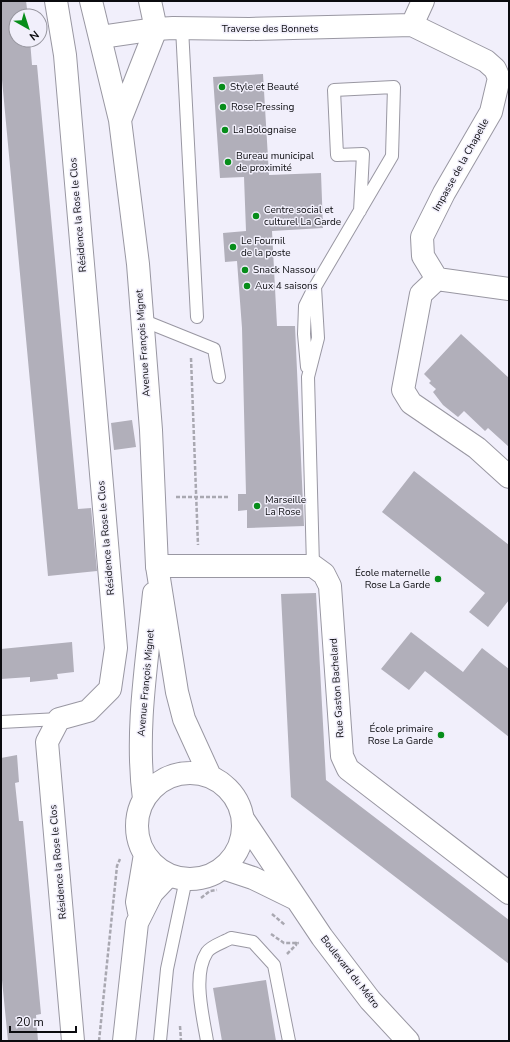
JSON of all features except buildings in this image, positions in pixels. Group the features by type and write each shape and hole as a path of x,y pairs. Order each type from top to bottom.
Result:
{"street":[{"name":"Résidence la Rose le Clos","path":"56,1 65,55 116,648 110,689 88,711 59,718 47,742 73,1041"},
{"name":"Avenue François Mignet","path":"91,1 120,120 138,264 154,497 157,566 177,692 184,719 210,776"},
{"path":"150,1 156,29"},
{"path":"412,25 423,1"},
{"name":"Traverse des Bonnets","path":"101,37 156,29 249,29 412,25"},
{"name":"Impasse de la Chapelle","path":"412,25 486,61 504,79 491,112 444,193 422,237 423,256 437,279"},
{"name":"Avenue François Mignet","path":"120,120 156,29"},
{"path":"509,289 437,279 421,294 403,390 411,403 477,448 509,477"},
{"name":"Avenue François Mignet","path":"144,799 140,770 140,738 157,566"},
{"path":"157,566 200,568 313,566"},
{"name":"Rue Gaston Bachelard","path":"313,566 324,574 330,586 342,756 348,769 509,893"},
{"path":"140,916 136,902 142,849 137,829 138,814 144,799 156,785 173,776 192,773 210,776 226,786 238,802 243,820 242,838 235,854 223,868 206,877 178,877 155,866 142,849"},
{"name":"Boulevard du Métro","path":"243,820 322,937 370,1000 408,1041"},
{"path":"223,868 253,878 297,899"},
{"path":"124,1041 137,923 152,893 178,877"}],"lane":[{"path":"182,28 197,317"},
{"path":"313,566 308,377 318,338 315,287 360,211 392,156 394,87 334,90 337,155 363,154 360,211"},
{"path":"142,320 214,349 219,377"},
{"path":"1,722 59,718"},
{"path":"160,1041 178,877"},
{"path":"207,1041 200,994 200,969 207,951 230,938 253,942 274,965 289,1041"}],"path":[{"path":"190,340 200,568"},
{"path":"154,497 228,497"},
{"path":"99,1041 117,866 122,856 142,849"},
{"path":"198,903 202,896 210,891 222,889"},
{"path":"267,908 289,928"},
{"path":"274,965 296,945 298,939"}],"place":[{"name":"Style et Beauté","path":"222,87"},
{"name":"Rose Pressing","path":"223,107"},
{"name":"La Bolognaise","path":"225,130"},
{"name":"Bureau municipal de proximité","path":"228,162"},
{"name":"Centre social et culturel La Garde","path":"256,216"},
{"name":"Le Fournil de la poste","path":"233,247"},
{"name":"Snack Nassou","path":"245,270"},
{"name":"Aux 4 saisons","path":"247,286"},
{"name":"Marseille La Rose","path":"257,506"},
{"name":"École maternelle Rose La Garde","path":"438,579"},
{"name":"École primaire Rose La Garde","path":"441,735"}]}
